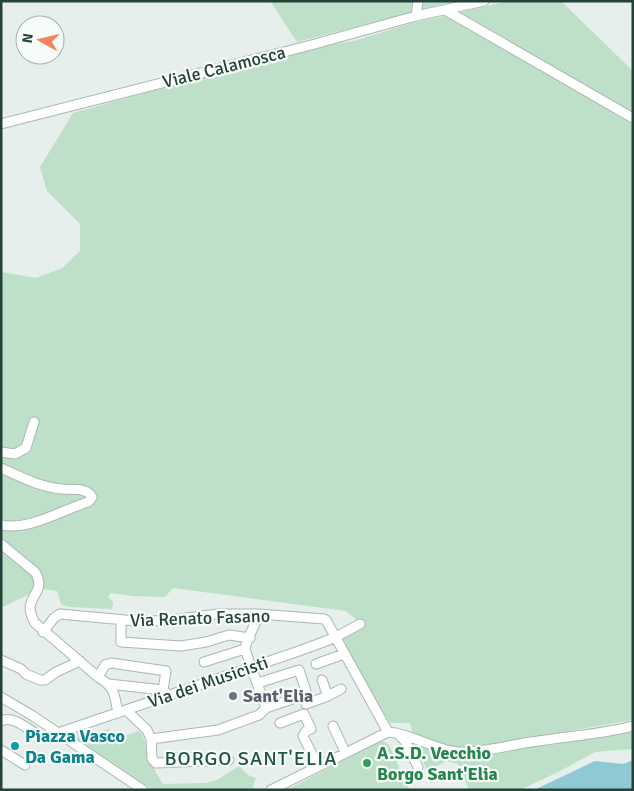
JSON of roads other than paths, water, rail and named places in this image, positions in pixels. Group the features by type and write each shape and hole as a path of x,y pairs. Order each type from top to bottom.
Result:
{"street":[{"path":"416,16 418,1"},
{"name":"Viale Calamosca","path":"1,124 311,45 416,16 446,11 484,1"},
{"path":"446,11 633,118"},
{"path":"1,452 15,454 26,448 34,422"},
{"path":"1,468 37,484 62,489 82,490 88,492 92,497 88,502 41,520 13,526 1,525"},
{"path":"1,544 35,572 40,581 38,590 30,601 29,608 35,623 43,632 109,684 113,689 122,712 147,730 152,759 156,763 229,760"},
{"name":"Via Renato Fasano","path":"43,632 54,618 60,614 121,620 163,621 210,615 260,614 324,619 393,732 405,741 418,767"},
{"path":"260,614 245,650 266,708"},
{"path":"121,620 121,642 181,646 206,642 228,635 250,638"},
{"name":"Via dei Musicisti","path":"56,735 122,712 166,693 252,667 334,638 360,624"},
{"path":"204,662 245,650"},
{"path":"316,664 344,654"},
{"path":"1,660 40,680 45,680 56,672 80,661"},
{"path":"98,677 105,665 111,663 166,670 166,693 109,684"},
{"path":"150,739 218,730 259,715 266,708 307,694 299,670 258,683"},
{"path":"322,680 328,696"},
{"path":"303,695 306,704 341,690"},
{"path":"1,697 132,790"},
{"path":"1,702 142,790"},
{"path":"280,723 304,714 311,729 303,736 318,766"},
{"path":"1,721 8,718 38,735"},
{"path":"333,726 345,752"},
{"path":"272,790 345,752 393,732 446,749 469,752 538,740 584,736 633,726"},
{"path":"1,750 25,766"}],"water":[{"path":"633,760 633,790 534,790 595,761 623,764"}],"place":[{"name":"Sant'Elia","path":"233,696"},
{"name":"Piazza Vasco Da Gama","path":"15,746"},
{"name":"A.S.D. Vecchio Borgo Sant'Elia","path":"367,763"}],"district":[{"name":"BORGO SANT'ELIA","path":"251,758"}]}
